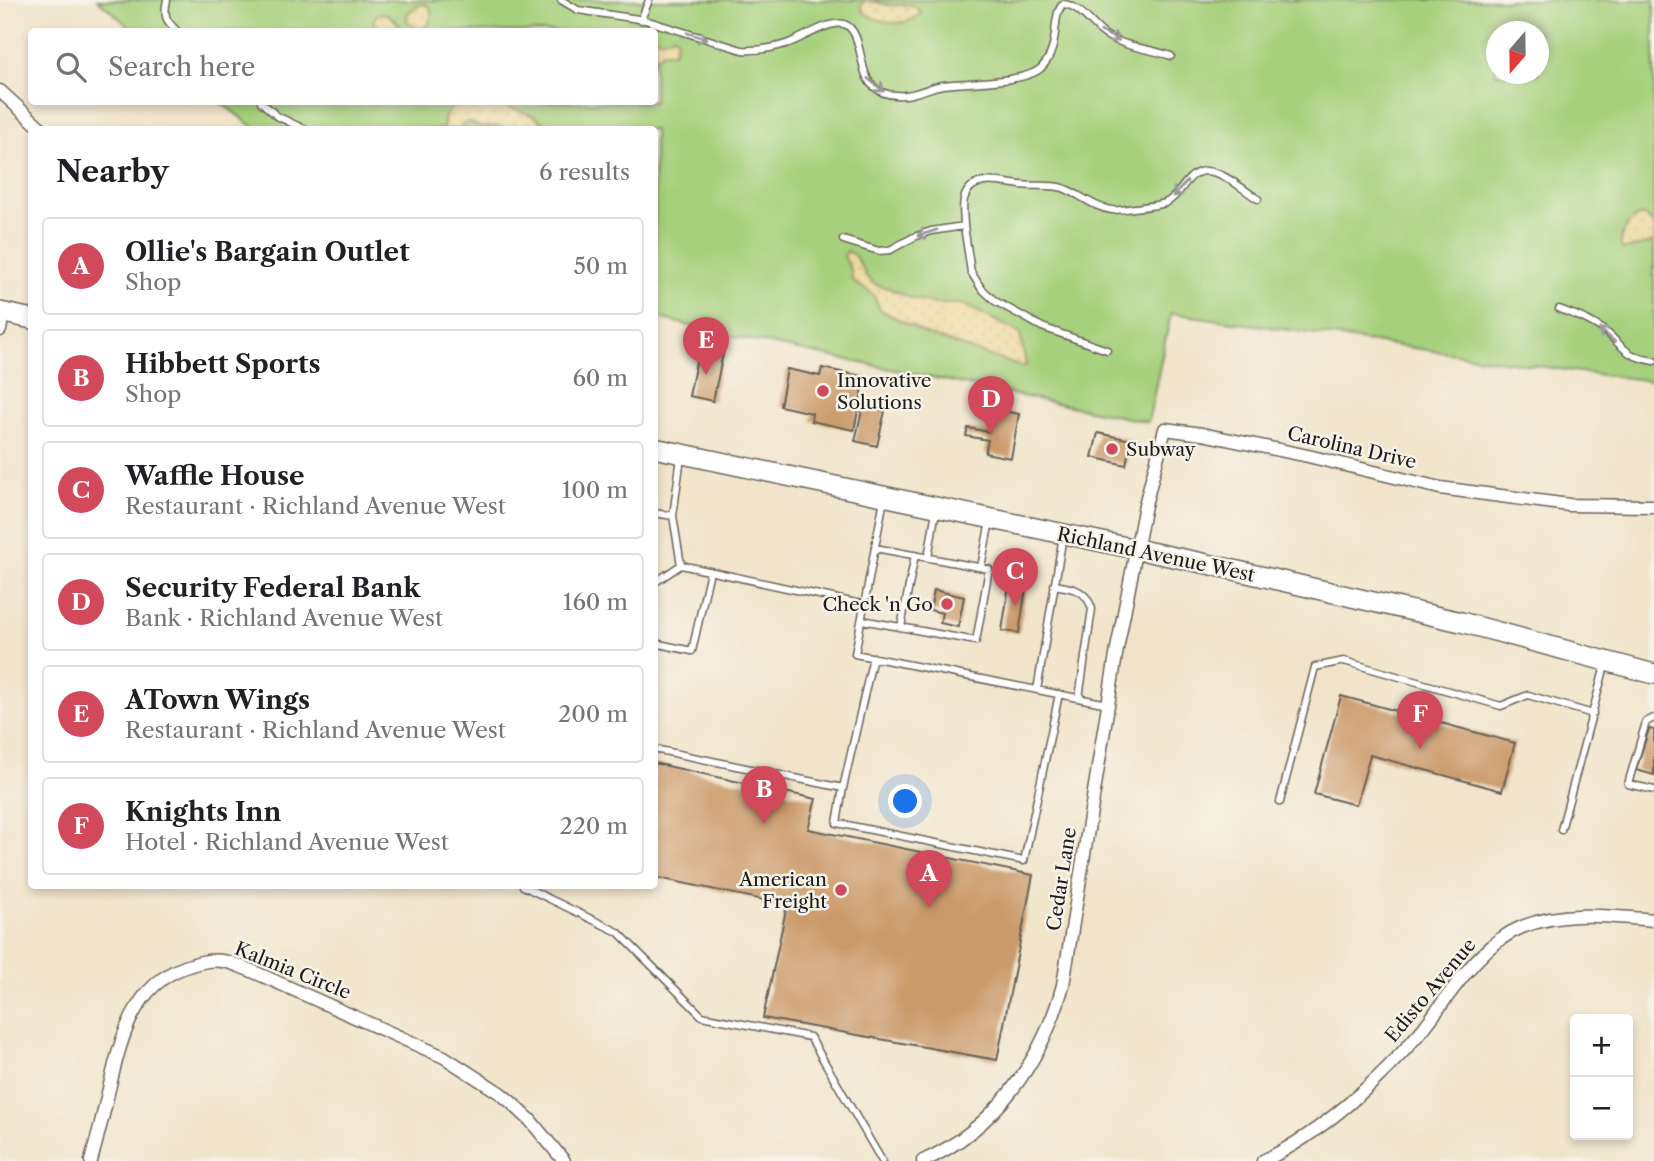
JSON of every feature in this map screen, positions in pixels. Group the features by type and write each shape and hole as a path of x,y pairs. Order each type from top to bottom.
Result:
{"main road":[{"path":"1,319 28,319"},
{"name":"Richland Avenue West","path":"658,449 1212,565 1461,622 1654,674"}],"street":[{"path":"0,91 39,126"},
{"name":"Carolina Drive","path":"1137,550 1145,505 1165,429 1308,456 1440,488 1569,505 1654,506"},
{"name":"Cedar Lane","path":"923,1161 966,1135 995,1110 1025,1073 1049,1028 1063,985 1117,649 1137,550"},
{"name":"Edisto Avenue","path":"1264,1161 1311,1134 1396,1060 1474,962 1509,933 1540,921 1565,917 1654,920"},
{"name":"Kalmia Circle","path":"91,1161 120,1048 138,1004 155,984 179,969 196,963 223,961 252,971 444,1057 512,1103 564,1161"}],"lane":[{"path":"167,0 164,11 168,23 174,28"},
{"path":"561,0 578,10 641,20 742,50 771,49 831,25 844,24 853,30 866,77 872,86 893,95 905,95 942,85 1024,76 1038,71 1052,52 1057,14 1063,4 1075,7 1107,36 1171,56"},
{"path":"641,20 649,0"},
{"path":"264,105 277,116 298,126"},
{"path":"1107,350 1042,327 995,301 981,288 971,272 964,226 964,198 970,188 979,182 1060,187 1097,206 1114,211 1166,203 1192,175 1206,171 1222,176 1258,199"},
{"path":"843,240 879,251 890,250 931,231 964,226"},
{"path":"1559,309 1584,318 1606,332 1632,355 1654,361"},
{"path":"681,453 673,516 681,565"},
{"path":"884,497 855,654 1108,704"},
{"path":"928,558 936,508"},
{"path":"658,514 673,516"},
{"path":"981,567 990,519"},
{"path":"1037,690 1064,534"},
{"path":"862,620 976,641 989,569 875,548"},
{"path":"901,627 915,555"},
{"path":"658,580 681,565 865,605"},
{"path":"658,644 692,651 710,571"},
{"path":"1054,585 1072,588 1084,594 1090,600 1092,609 1079,698"},
{"path":"873,657 836,823 1024,861 1059,694"},
{"path":"1280,802 1315,667 1344,661 1501,706 1528,695 1593,714"},
{"path":"1561,830 1607,661"},
{"path":"1654,718 1646,722 1628,784 1654,790"},
{"path":"658,750 843,788"},
{"path":"529,889 618,932 702,1016 810,1037 882,1161"}],"green space":[{"path":"98,0 1654,0 1654,381 1171,313 1148,422 726,335 658,318 658,126 252,126 224,105 658,105 658,28 131,28"}],"sand":[{"path":"865,0 888,5 914,6 921,13 908,21 892,23 863,12 861,6"},
{"path":"425,4 431,9 430,20 427,26 416,28 407,21 407,14"},
{"path":"379,13 387,14 400,25 384,28 374,23"},
{"path":"674,36 677,39 674,52 662,52 658,57 658,38 661,40"},
{"path":"455,105 502,105 534,116 543,126 479,126 468,122 461,126 443,126 450,108"},
{"path":"1638,216 1644,216 1654,224 1654,242 1622,249 1624,230"},
{"path":"847,251 854,255 868,278 876,285 935,304 965,305 1020,333 1026,365 1022,367 928,335 880,310 874,296 852,279 844,256"}],"building":[{"path":"699,348 723,354 713,401 689,396"},
{"name":"Innovative Solutions","path":"822,368 865,377 854,430 811,421 812,413 780,406 787,369 820,376"},
{"path":"863,406 885,411 877,446 855,441"},
{"path":"993,409 1019,414 1011,458 985,453 988,440 966,436 968,428 989,432"},
{"name":"Subway","path":"1098,433 1131,440 1126,465 1092,457"},
{"path":"1010,579 1027,582 1019,633 1002,631"},
{"name":"Check 'n Go","path":"934,590 964,597 958,627 940,623 942,613 930,610"},
{"path":"1341,696 1515,743 1502,791 1370,755 1356,805 1314,794"},
{"path":"1649,729 1654,730 1654,775 1636,770"},
{"path":"658,764 816,799 808,829 1033,875 997,1060 763,1018 787,905 658,878"}],"place":[{"name":"ATown Wings","path":"706,375"},
{"name":"Innovative Solutions","path":"823,391"},
{"name":"Security Federal Bank","path":"991,434"},
{"name":"Subway","path":"1112,449"},
{"name":"Check 'n Go","path":"947,604"},
{"name":"Waffle House","path":"1015,606"},
{"name":"Knights Inn","path":"1420,749"},
{"name":"Hibbett Sports","path":"764,824"},
{"name":"American Freight","path":"841,890"},
{"name":"Ollie's Bargain Outlet","path":"929,908"}]}
